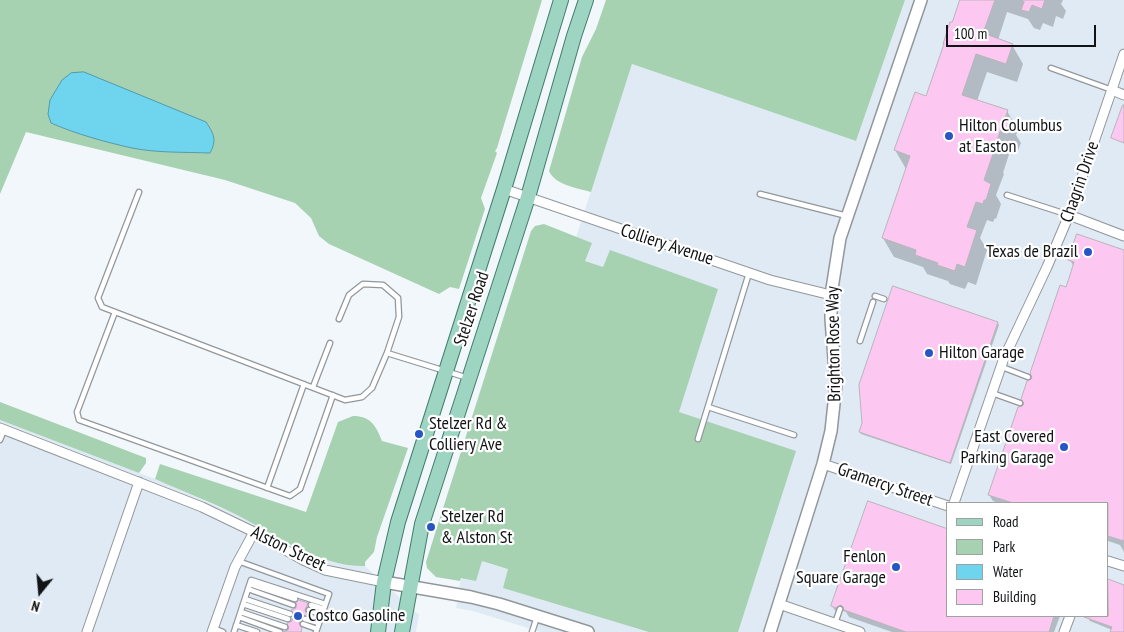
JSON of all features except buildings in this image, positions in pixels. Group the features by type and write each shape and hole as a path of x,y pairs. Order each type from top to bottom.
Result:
{"main road":[{"name":"Stelzer Road","path":"378,632 384,582 398,522 504,189 561,0"},
{"name":"Stelzer Road","path":"402,632 422,524 528,197 586,0"}],"street":[{"name":"Brighton Rose Way","path":"770,632 832,431 836,397 831,295 838,244 921,0"},
{"name":"Chagrin Drive","path":"954,502 1014,334 1047,267 1069,215 1124,54"},
{"path":"1112,90 1124,95"},
{"name":"Colliery Avenue","path":"504,189 749,273 831,295"},
{"path":"1069,215 1124,236"},
{"name":"Alston Street","path":"2,429 202,507 325,570 471,597 588,632"},
{"name":"Gramercy Street","path":"823,464 946,505"},
{"path":"88,632 140,482"},
{"path":"212,630 238,561 254,532"},
{"path":"1109,561 1124,566"},
{"path":"778,604 860,632"},
{"path":"1064,632 1070,617"}],"lane":[{"path":"1051,68 1112,90"},
{"path":"139,192 98,298 102,307 345,400 362,397 372,388 387,353 399,317 398,298 383,285 364,284 349,295 339,319"},
{"path":"760,194 847,216"},
{"path":"1007,195 1069,215"},
{"path":"698,439 749,273"},
{"path":"875,296 884,299"},
{"path":"860,341 873,302"},
{"path":"115,312 77,412 79,420 290,496 300,489 333,395"},
{"path":"313,387 330,343"},
{"path":"387,353 469,378"},
{"path":"1001,367 1028,377"},
{"path":"267,488 304,384"},
{"path":"992,393 1020,403"},
{"path":"708,407 794,435"},
{"path":"0,440 2,429"},
{"path":"238,561 329,594 316,630 303,624"},
{"path":"235,632 238,617 252,580 324,607"},
{"path":"250,584 295,599"},
{"path":"248,590 293,605"},
{"path":"244,601 289,616"},
{"path":"311,605 324,607"},
{"path":"835,623 840,609"},
{"path":"309,610 322,615"},
{"path":"241,612 285,627"},
{"path":"532,632 537,616"},
{"path":"238,617 280,632"},
{"path":"306,619 319,623"},
{"path":"236,625 257,632"},
{"path":"212,630 224,632"}],"shaded area":[{"path":"905,0 1124,0 1124,632 541,632 473,611 456,608 461,578 470,566 632,64 856,141"},
{"path":"0,420 155,479 233,513 316,557 336,563 365,566 419,615 416,632 0,632"}],"green space":[{"path":"0,0 542,0 495,151 497,153 481,198 485,209 459,289 450,287 439,294 329,244 319,236 311,218 295,203 225,180 26,132 0,194","holes":["51,123 210,153 133,148"]},
{"path":"606,0 905,0 856,141 632,64 591,192 561,183 549,171 582,57 596,29"},
{"path":"544,224 592,243 585,261 603,267 610,250 718,289 679,412 796,451 738,632 649,632 503,588 508,569 482,561 476,581 461,578 460,581 436,577 427,568 426,562 531,231 535,226"},
{"path":"0,402 146,458 146,463 139,473 0,420"},
{"path":"353,416 369,420 382,441 408,448 377,537 374,552 365,562 365,566 348,565 314,556 225,509 155,479 160,464 306,512 338,422"}],"water":[{"path":"84,72 206,122 214,137 210,153 141,150 70,131 51,123 48,114 50,100 62,80 71,73"}],"place":[{"name":"Hilton Columbus at Easton","path":"949,136"},
{"name":"Texas de Brazil","path":"1088,252"},
{"name":"Hilton Garage","path":"929,353"},
{"name":"Stelzer Rd & Colliery Ave","path":"419,434"},
{"name":"East Covered Parking Garage","path":"1064,447"},
{"name":"Stelzer Rd & Alston St","path":"431,527"},
{"name":"Fenlon Square Garage","path":"896,567"},
{"name":"Costco Gasoline","path":"298,616"}]}
